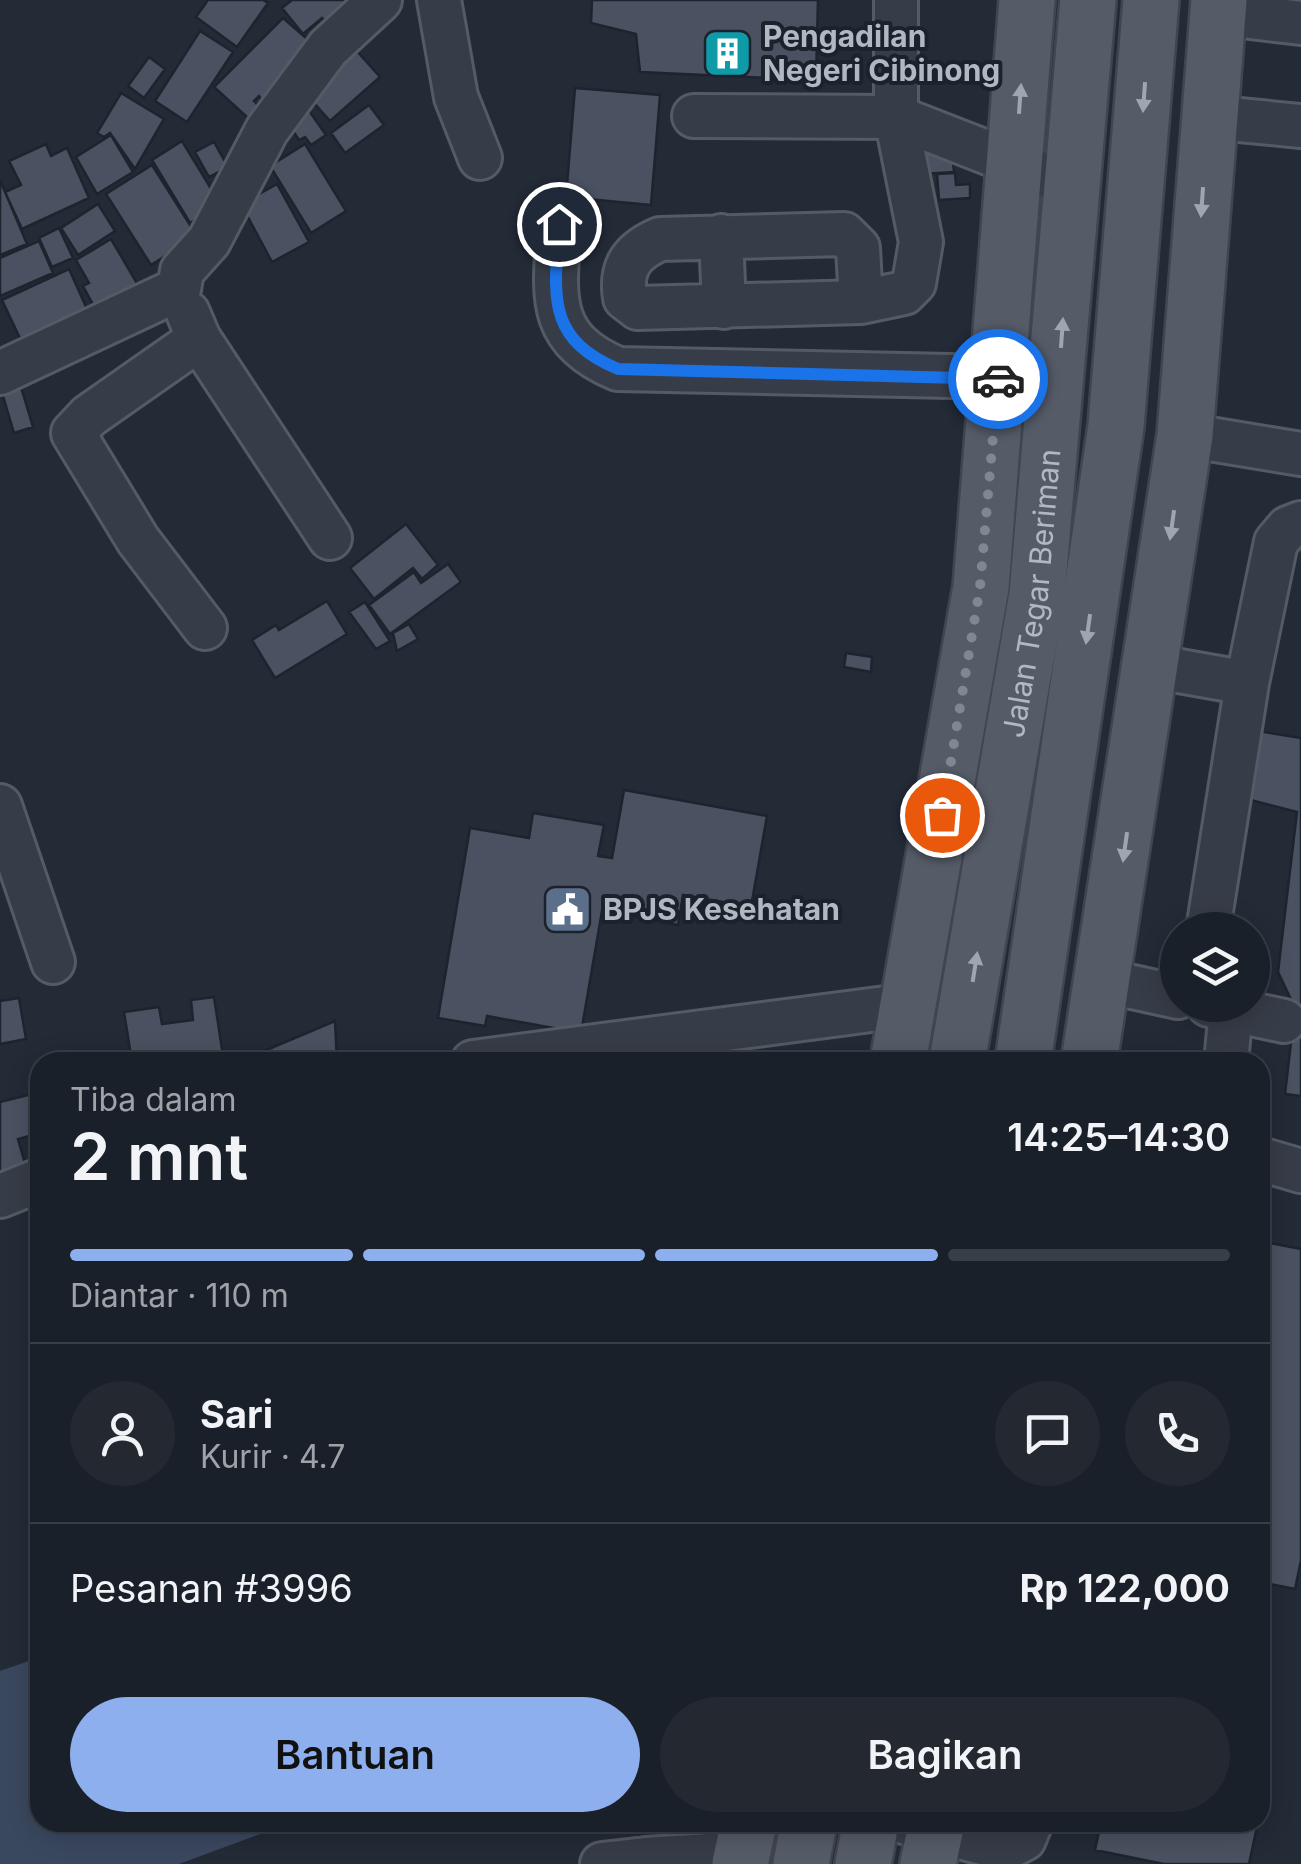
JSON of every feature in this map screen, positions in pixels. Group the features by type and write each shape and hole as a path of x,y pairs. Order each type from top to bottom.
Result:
{"main road":[{"name":"Jalan Tegar Beriman","path":"900,1052 980,587 1027,0"},
{"name":"Jalan Tegar Beriman","path":"959,1052 1037,594 1088,0"},
{"name":"Jalan Tegar Beriman","path":"1024,1052 1111,462 1138,194 1151,0"},
{"path":"1090,1052 1105,981 1185,435 1218,7"},
{"path":"1138,194 1208,117"},
{"path":"801,1864 807,1832"},
{"path":"863,1864 869,1832"}],"street":[{"path":"330,538 199,340 179,290 182,271 209,241 267,130 328,48 380,0"},
{"path":"439,0 456,97 480,158"},
{"path":"861,302 858,248 844,234 660,239 640,248 627,262 622,282 625,298 638,308 861,302 904,293 914,282 921,242 896,116 896,0"},
{"path":"1218,7 1301,24"},
{"path":"694,116 896,116 1073,186"},
{"path":"1208,117 1301,126"},
{"path":"559,224 554,306 588,356 618,369 998,377"},
{"path":"720,236 724,306"},
{"path":"0,374 179,290"},
{"path":"199,340 89,416 73,434 138,540 205,628"},
{"path":"1185,435 1301,454"},
{"path":"1211,912 1248,683 1276,542 1288,528 1301,523"},
{"path":"1151,666 1248,683"},
{"path":"0,806 15,897 53,962"},
{"path":"1105,981 1160,993"},
{"path":"549,1052 909,1005"},
{"path":"1270,1019 1284,1022"},
{"path":"1222,1022 1225,1052"},
{"path":"1270,1162 1301,1172"},
{"path":"0,1196 30,1184"},
{"path":"926,1835 1005,1850 1024,1840 1027,1832"},
{"path":"602,1864 744,1846"}],"water":[{"path":"30,1660 30,1832 266,1832 179,1864 0,1864 0,1671"}],"building":[{"path":"208,0 268,3 237,47 196,17"},
{"path":"292,0 359,0 329,26 322,18 303,34 282,8"},
{"name":"Pengadilan Negeri Cibinong","path":"592,0 818,0 816,80 640,72 636,34 591,23"},
{"path":"283,18 313,44 266,104 259,96 254,101 260,107 248,118 214,87"},
{"path":"200,31 233,52 187,122 155,101"},
{"path":"347,40 380,77 330,121 307,95"},
{"path":"149,57 165,69 144,98 128,86"},
{"path":"575,88 660,95 651,205 566,197"},
{"path":"121,93 164,119 135,169 110,133 104,137 97,133"},
{"path":"305,105 326,135 311,145 305,137 299,140 285,119"},
{"path":"369,105 384,125 345,153 331,133"},
{"path":"111,135 133,172 97,194 76,157"},
{"path":"182,141 221,205 190,223 152,160"},
{"path":"214,142 228,167 209,177 195,152"},
{"path":"46,144 51,156 67,148 89,198 22,229 5,192 21,185 9,161"},
{"path":"305,144 346,211 311,233 270,166"},
{"path":"952,152 954,172 923,174 922,154"},
{"path":"152,165 197,236 151,265 106,194"},
{"path":"955,173 956,185 970,184 970,198 939,200 937,174"},
{"path":"0,180 27,244 0,255"},
{"path":"277,184 309,242 272,262 241,204"},
{"path":"98,204 115,231 78,255 61,228"},
{"path":"59,228 73,258 52,267 39,238"},
{"path":"111,239 138,285 96,310 83,286 89,283 76,260"},
{"path":"39,241 53,273 0,296 0,258"},
{"path":"69,269 91,318 25,349 2,300"},
{"path":"17,374 33,427 14,433 0,386"},
{"path":"406,524 438,565 422,579 413,568 374,599 350,568"},
{"path":"448,564 461,582 390,634 369,605 414,572 421,583"},
{"path":"327,601 347,634 275,678 252,640 276,625 279,630"},
{"path":"365,602 390,641 376,649 349,612"},
{"path":"409,624 418,639 397,651 393,633"},
{"path":"846,653 872,657 871,672 844,667"},
{"path":"1258,731 1301,738 1301,1096 1285,1094 1295,1008 1278,972 1297,812 1243,798"},
{"name":"BPJS Kesehatan","path":"624,790 767,816 751,907 683,895 678,925 602,911 581,1033 487,1016 485,1026 438,1018 470,828 529,838 533,813 604,825 598,856 612,858"},
{"path":"214,997 222,1052 130,1052 124,1012 159,1007 162,1024 193,1020 191,1000"},
{"path":"19,998 26,1039 0,1044 0,1001"},
{"path":"335,1021 337,1052 262,1052"},
{"path":"30,1094 30,1136 18,1139 26,1167 0,1174 0,1102"},
{"path":"1270,1243 1301,1249 1301,1560 1295,1589 1270,1584"},
{"path":"1099,1832 1256,1832 1249,1864 1164,1864 1095,1850"}],"way so far":[{"path":"942,815 980,587 998,379"}],"place":[{"name":"Pengadilan Negeri Cibinong","path":"728,53"},
{"name":"BPJS Kesehatan","path":"568,909"}],"route":[{"path":"559,224 554,306 569,334 588,356 618,369 998,379"}]}
